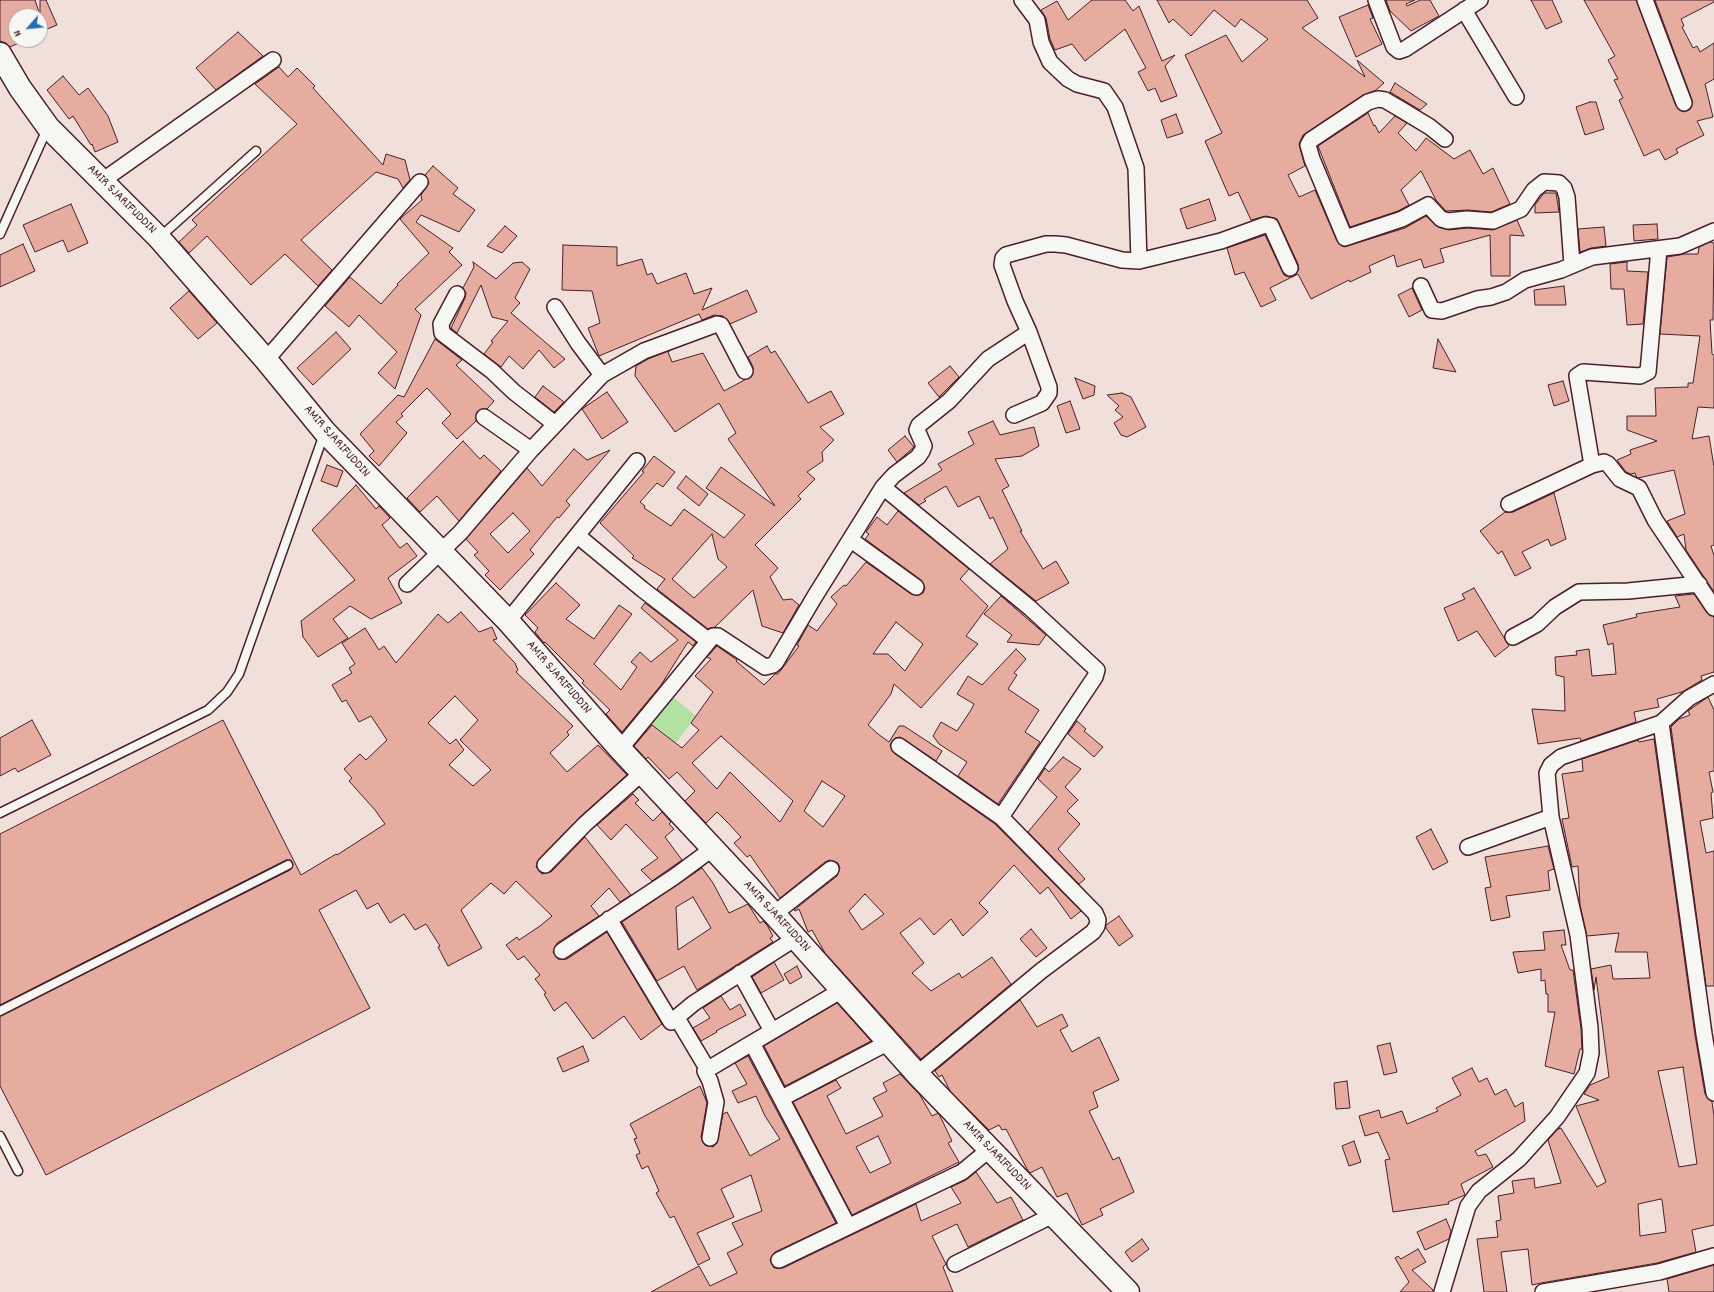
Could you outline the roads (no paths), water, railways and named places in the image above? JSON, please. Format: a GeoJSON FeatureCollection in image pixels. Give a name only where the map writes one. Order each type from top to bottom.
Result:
{"type":"FeatureCollection","features":[{"type":"Feature","properties":{"kind":"main road","name":"AMIR SJARIFUDDIN"},"geometry":{"type":"LineString","coordinates":[[0,54],[20,88],[48,127],[159,238],[266,360],[324,432],[508,621],[620,749],[796,938],[917,1074],[1128,1292]]}},
{"type":"Feature","properties":{"kind":"street"},"geometry":{"type":"LineString","coordinates":[[1022,0],[1037,20],[1042,47],[1050,62],[1068,79],[1077,84],[1104,91],[1115,107],[1136,168],[1139,261]]}},
{"type":"Feature","properties":{"kind":"street"},"geometry":{"type":"LineString","coordinates":[[1376,0],[1394,47],[1399,51],[1405,49],[1480,0]]}},
{"type":"Feature","properties":{"kind":"street"},"geometry":{"type":"LineString","coordinates":[[1646,0],[1684,104]]}},
{"type":"Feature","properties":{"kind":"street"},"geometry":{"type":"LineString","coordinates":[[1464,10],[1516,97]]}},
{"type":"Feature","properties":{"kind":"street"},"geometry":{"type":"LineString","coordinates":[[102,181],[273,60]]}},
{"type":"Feature","properties":{"kind":"street"},"geometry":{"type":"LineString","coordinates":[[1445,139],[1430,127],[1402,110],[1385,100],[1378,99],[1368,102],[1311,140],[1308,145],[1312,159],[1345,238],[1402,219],[1428,205],[1441,219],[1448,221],[1467,219],[1493,221],[1521,209],[1534,190],[1544,182],[1559,183],[1564,188],[1568,197],[1572,265]]}},
{"type":"Feature","properties":{"kind":"street"},"geometry":{"type":"LineString","coordinates":[[266,360],[420,182]]}},
{"type":"Feature","properties":{"kind":"street"},"geometry":{"type":"LineString","coordinates":[[1014,415],[1042,403],[1049,393],[1049,387],[1002,265],[1003,258],[1006,255],[1046,244],[1055,244],[1066,245],[1122,260],[1139,261],[1221,241],[1265,225],[1271,226],[1290,268]]}},
{"type":"Feature","properties":{"kind":"street"},"geometry":{"type":"LineString","coordinates":[[1421,286],[1432,310],[1442,311],[1477,299],[1491,297],[1506,292],[1525,280],[1561,270],[1592,257],[1680,246],[1714,230]]}},
{"type":"Feature","properties":{"kind":"street"},"geometry":{"type":"LineString","coordinates":[[1592,465],[1577,376],[1583,372],[1640,376],[1648,372],[1659,249]]}},
{"type":"Feature","properties":{"kind":"street"},"geometry":{"type":"LineString","coordinates":[[457,294],[441,324],[442,333],[492,371],[514,392],[555,424]]}},
{"type":"Feature","properties":{"kind":"street"},"geometry":{"type":"LineString","coordinates":[[555,308],[578,343],[602,375]]}},
{"type":"Feature","properties":{"kind":"street"},"geometry":{"type":"LineString","coordinates":[[407,584],[460,533],[531,450],[602,375],[644,351],[717,324],[721,325],[744,371]]}},
{"type":"Feature","properties":{"kind":"street"},"geometry":{"type":"LineString","coordinates":[[620,749],[713,636],[718,636],[766,667],[773,665],[883,487],[894,475],[918,457],[922,452],[924,446],[917,430],[918,425],[949,401],[988,359],[1029,332]]}},
{"type":"Feature","properties":{"kind":"street"},"geometry":{"type":"LineString","coordinates":[[484,417],[531,450]]}},
{"type":"Feature","properties":{"kind":"street"},"geometry":{"type":"LineString","coordinates":[[508,621],[637,461]]}},
{"type":"Feature","properties":{"kind":"street"},"geometry":{"type":"LineString","coordinates":[[1509,504],[1592,465],[1604,462],[1608,464],[1620,479],[1639,488],[1655,520],[1714,608]]}},
{"type":"Feature","properties":{"kind":"street"},"geometry":{"type":"LineString","coordinates":[[883,487],[1030,608],[1097,670],[1095,677],[1001,817]]}},
{"type":"Feature","properties":{"kind":"street"},"geometry":{"type":"LineString","coordinates":[[578,536],[642,589],[709,641]]}},
{"type":"Feature","properties":{"kind":"street"},"geometry":{"type":"LineString","coordinates":[[851,540],[916,587]]}},
{"type":"Feature","properties":{"kind":"street"},"geometry":{"type":"LineString","coordinates":[[1513,637],[1537,624],[1559,604],[1579,592],[1628,591],[1699,584]]}},
{"type":"Feature","properties":{"kind":"street"},"geometry":{"type":"LineString","coordinates":[[1442,1292],[1468,1206],[1480,1191],[1519,1159],[1558,1117],[1577,1091],[1587,1073],[1590,1060],[1590,1028],[1578,935],[1551,817],[1547,773],[1551,765],[1561,757],[1661,723],[1689,698],[1714,684]]}},
{"type":"Feature","properties":{"kind":"street"},"geometry":{"type":"LineString","coordinates":[[1661,723],[1704,1034],[1714,1093]]}},
{"type":"Feature","properties":{"kind":"street"},"geometry":{"type":"LineString","coordinates":[[900,746],[1001,817],[1094,913],[1098,920],[1094,932],[1041,971],[917,1074]]}},
{"type":"Feature","properties":{"kind":"street"},"geometry":{"type":"LineString","coordinates":[[545,865],[585,824],[642,773]]}},
{"type":"Feature","properties":{"kind":"street"},"geometry":{"type":"LineString","coordinates":[[1468,847],[1551,817]]}},
{"type":"Feature","properties":{"kind":"street"},"geometry":{"type":"LineString","coordinates":[[562,951],[674,877],[712,849]]}},
{"type":"Feature","properties":{"kind":"street"},"geometry":{"type":"LineString","coordinates":[[774,914],[831,869]]}},
{"type":"Feature","properties":{"kind":"street"},"geometry":{"type":"LineString","coordinates":[[609,919],[671,1022],[694,1003],[796,938]]}},
{"type":"Feature","properties":{"kind":"street"},"geometry":{"type":"LineString","coordinates":[[740,973],[772,1031]]}},
{"type":"Feature","properties":{"kind":"street"},"geometry":{"type":"LineString","coordinates":[[710,1138],[716,1102],[710,1081],[705,1071],[842,990]]}},
{"type":"Feature","properties":{"kind":"street"},"geometry":{"type":"LineString","coordinates":[[677,1018],[708,1070]]}},
{"type":"Feature","properties":{"kind":"street"},"geometry":{"type":"LineString","coordinates":[[782,1098],[889,1042]]}},
{"type":"Feature","properties":{"kind":"street"},"geometry":{"type":"LineString","coordinates":[[752,1043],[848,1226]]}},
{"type":"Feature","properties":{"kind":"street"},"geometry":{"type":"LineString","coordinates":[[779,1260],[962,1172],[990,1149]]}},
{"type":"Feature","properties":{"kind":"street"},"geometry":{"type":"LineString","coordinates":[[954,1264],[1053,1215]]}},
{"type":"Feature","properties":{"kind":"street"},"geometry":{"type":"LineString","coordinates":[[1543,1292],[1589,1288],[1659,1272],[1714,1256]]}},
{"type":"Feature","properties":{"kind":"lane"},"geometry":{"type":"LineString","coordinates":[[0,234],[48,127]]}},
{"type":"Feature","properties":{"kind":"lane"},"geometry":{"type":"LineString","coordinates":[[159,238],[256,151]]}},
{"type":"Feature","properties":{"kind":"lane"},"geometry":{"type":"LineString","coordinates":[[0,813],[208,710],[227,692],[239,674],[324,432]]}},
{"type":"Feature","properties":{"kind":"lane"},"geometry":{"type":"LineString","coordinates":[[0,1011],[288,865]]}},
{"type":"Feature","properties":{"kind":"lane"},"geometry":{"type":"LineString","coordinates":[[0,1136],[18,1171]]}}]}
